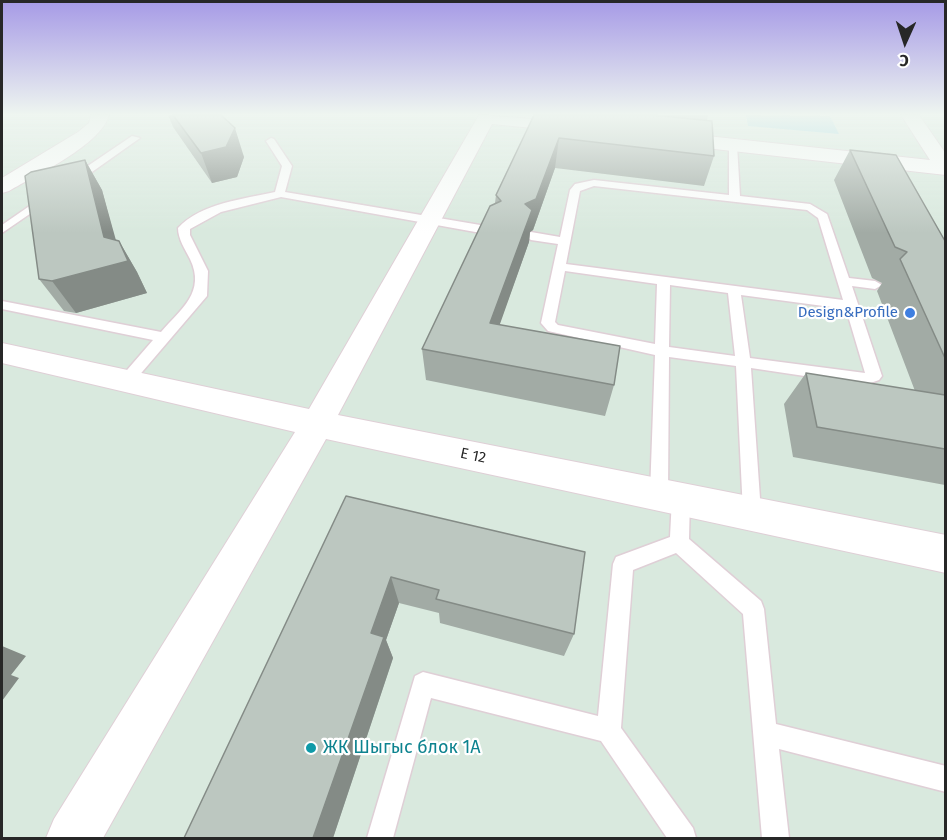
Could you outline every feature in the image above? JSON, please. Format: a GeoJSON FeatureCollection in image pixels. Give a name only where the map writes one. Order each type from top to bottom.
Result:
{"type":"FeatureCollection","features":[{"type":"Feature","properties":{"kind":"street"},"geometry":{"type":"LineString","coordinates":[[2,187],[55,154]]}},
{"type":"Feature","properties":{"kind":"street"},"geometry":{"type":"LineString","coordinates":[[73,838],[317,424],[466,154]]}},
{"type":"Feature","properties":{"kind":"street"},"geometry":{"type":"LineString","coordinates":[[817,154],[945,168]]}},
{"type":"Feature","properties":{"kind":"street"},"geometry":{"type":"LineString","coordinates":[[936,154],[945,168]]}},
{"type":"Feature","properties":{"kind":"street","name":"E 12"},"geometry":{"type":"LineString","coordinates":[[2,353],[317,424],[945,554]]}},
{"type":"Feature","properties":{"kind":"lane"},"geometry":{"type":"LineString","coordinates":[[2,230],[112,154]]}},
{"type":"Feature","properties":{"kind":"lane"},"geometry":{"type":"LineString","coordinates":[[279,154],[287,166],[279,189],[281,194]]}},
{"type":"Feature","properties":{"kind":"lane"},"geometry":{"type":"LineString","coordinates":[[733,154],[735,197]]}},
{"type":"Feature","properties":{"kind":"lane"},"geometry":{"type":"LineString","coordinates":[[585,184],[735,197],[810,207],[821,212],[874,373],[870,379],[662,351],[553,328],[548,323],[565,242],[575,190],[585,184]]}},
{"type":"Feature","properties":{"kind":"lane"},"geometry":{"type":"LineString","coordinates":[[126,381],[200,296],[202,271],[184,235],[184,228],[193,220],[210,212],[281,194],[492,231]]}},
{"type":"Feature","properties":{"kind":"lane"},"geometry":{"type":"LineString","coordinates":[[531,236],[565,242]]}},
{"type":"Feature","properties":{"kind":"lane"},"geometry":{"type":"LineString","coordinates":[[560,267],[850,305]]}},
{"type":"Feature","properties":{"kind":"lane"},"geometry":{"type":"LineString","coordinates":[[664,280],[662,351],[670,496],[679,543],[753,609],[775,838]]}},
{"type":"Feature","properties":{"kind":"lane"},"geometry":{"type":"LineString","coordinates":[[843,281],[875,285]]}},
{"type":"Feature","properties":{"kind":"lane"},"geometry":{"type":"LineString","coordinates":[[734,290],[743,362],[752,513]]}},
{"type":"Feature","properties":{"kind":"lane"},"geometry":{"type":"LineString","coordinates":[[2,305],[163,337]]}},
{"type":"Feature","properties":{"kind":"lane"},"geometry":{"type":"LineString","coordinates":[[679,543],[623,564],[609,731],[683,838]]}},
{"type":"Feature","properties":{"kind":"lane"},"geometry":{"type":"LineString","coordinates":[[380,838],[423,684],[609,731]]}},
{"type":"Feature","properties":{"kind":"lane"},"geometry":{"type":"LineString","coordinates":[[764,733],[945,779]]}},
{"type":"Feature","properties":{"kind":"building"},"geometry":{"type":"Polygon","coordinates":[[[515,154],[553,154],[536,199],[525,204],[532,210],[490,323],[620,346],[614,385],[422,349],[490,206],[501,201],[496,195],[515,154]]]}},
{"type":"Feature","properties":{"kind":"building"},"geometry":{"type":"Polygon","coordinates":[[[852,154],[896,155],[945,241],[945,358],[900,259],[907,252],[895,247],[852,154]]]}},
{"type":"Feature","properties":{"kind":"building"},"geometry":{"type":"Polygon","coordinates":[[[85,160],[104,237],[119,241],[128,261],[52,281],[39,279],[25,176],[31,172],[85,160]]]}},
{"type":"Feature","properties":{"kind":"building"},"geometry":{"type":"Polygon","coordinates":[[[806,373],[945,395],[945,449],[817,427],[806,373]]]}},
{"type":"Feature","properties":{"kind":"building","name":"ЖК Шыгыс блок 1А"},"geometry":{"type":"Polygon","coordinates":[[[346,496],[585,552],[574,634],[436,599],[439,590],[391,577],[371,633],[384,637],[313,838],[184,838],[346,496]]]}},
{"type":"Feature","properties":{"kind":"place","name":"Design&Profile"},"geometry":{"type":"Point","coordinates":[910,313]}},
{"type":"Feature","properties":{"kind":"place","name":"ЖК Шыгыс блок 1А"},"geometry":{"type":"Point","coordinates":[311,748]}}]}
